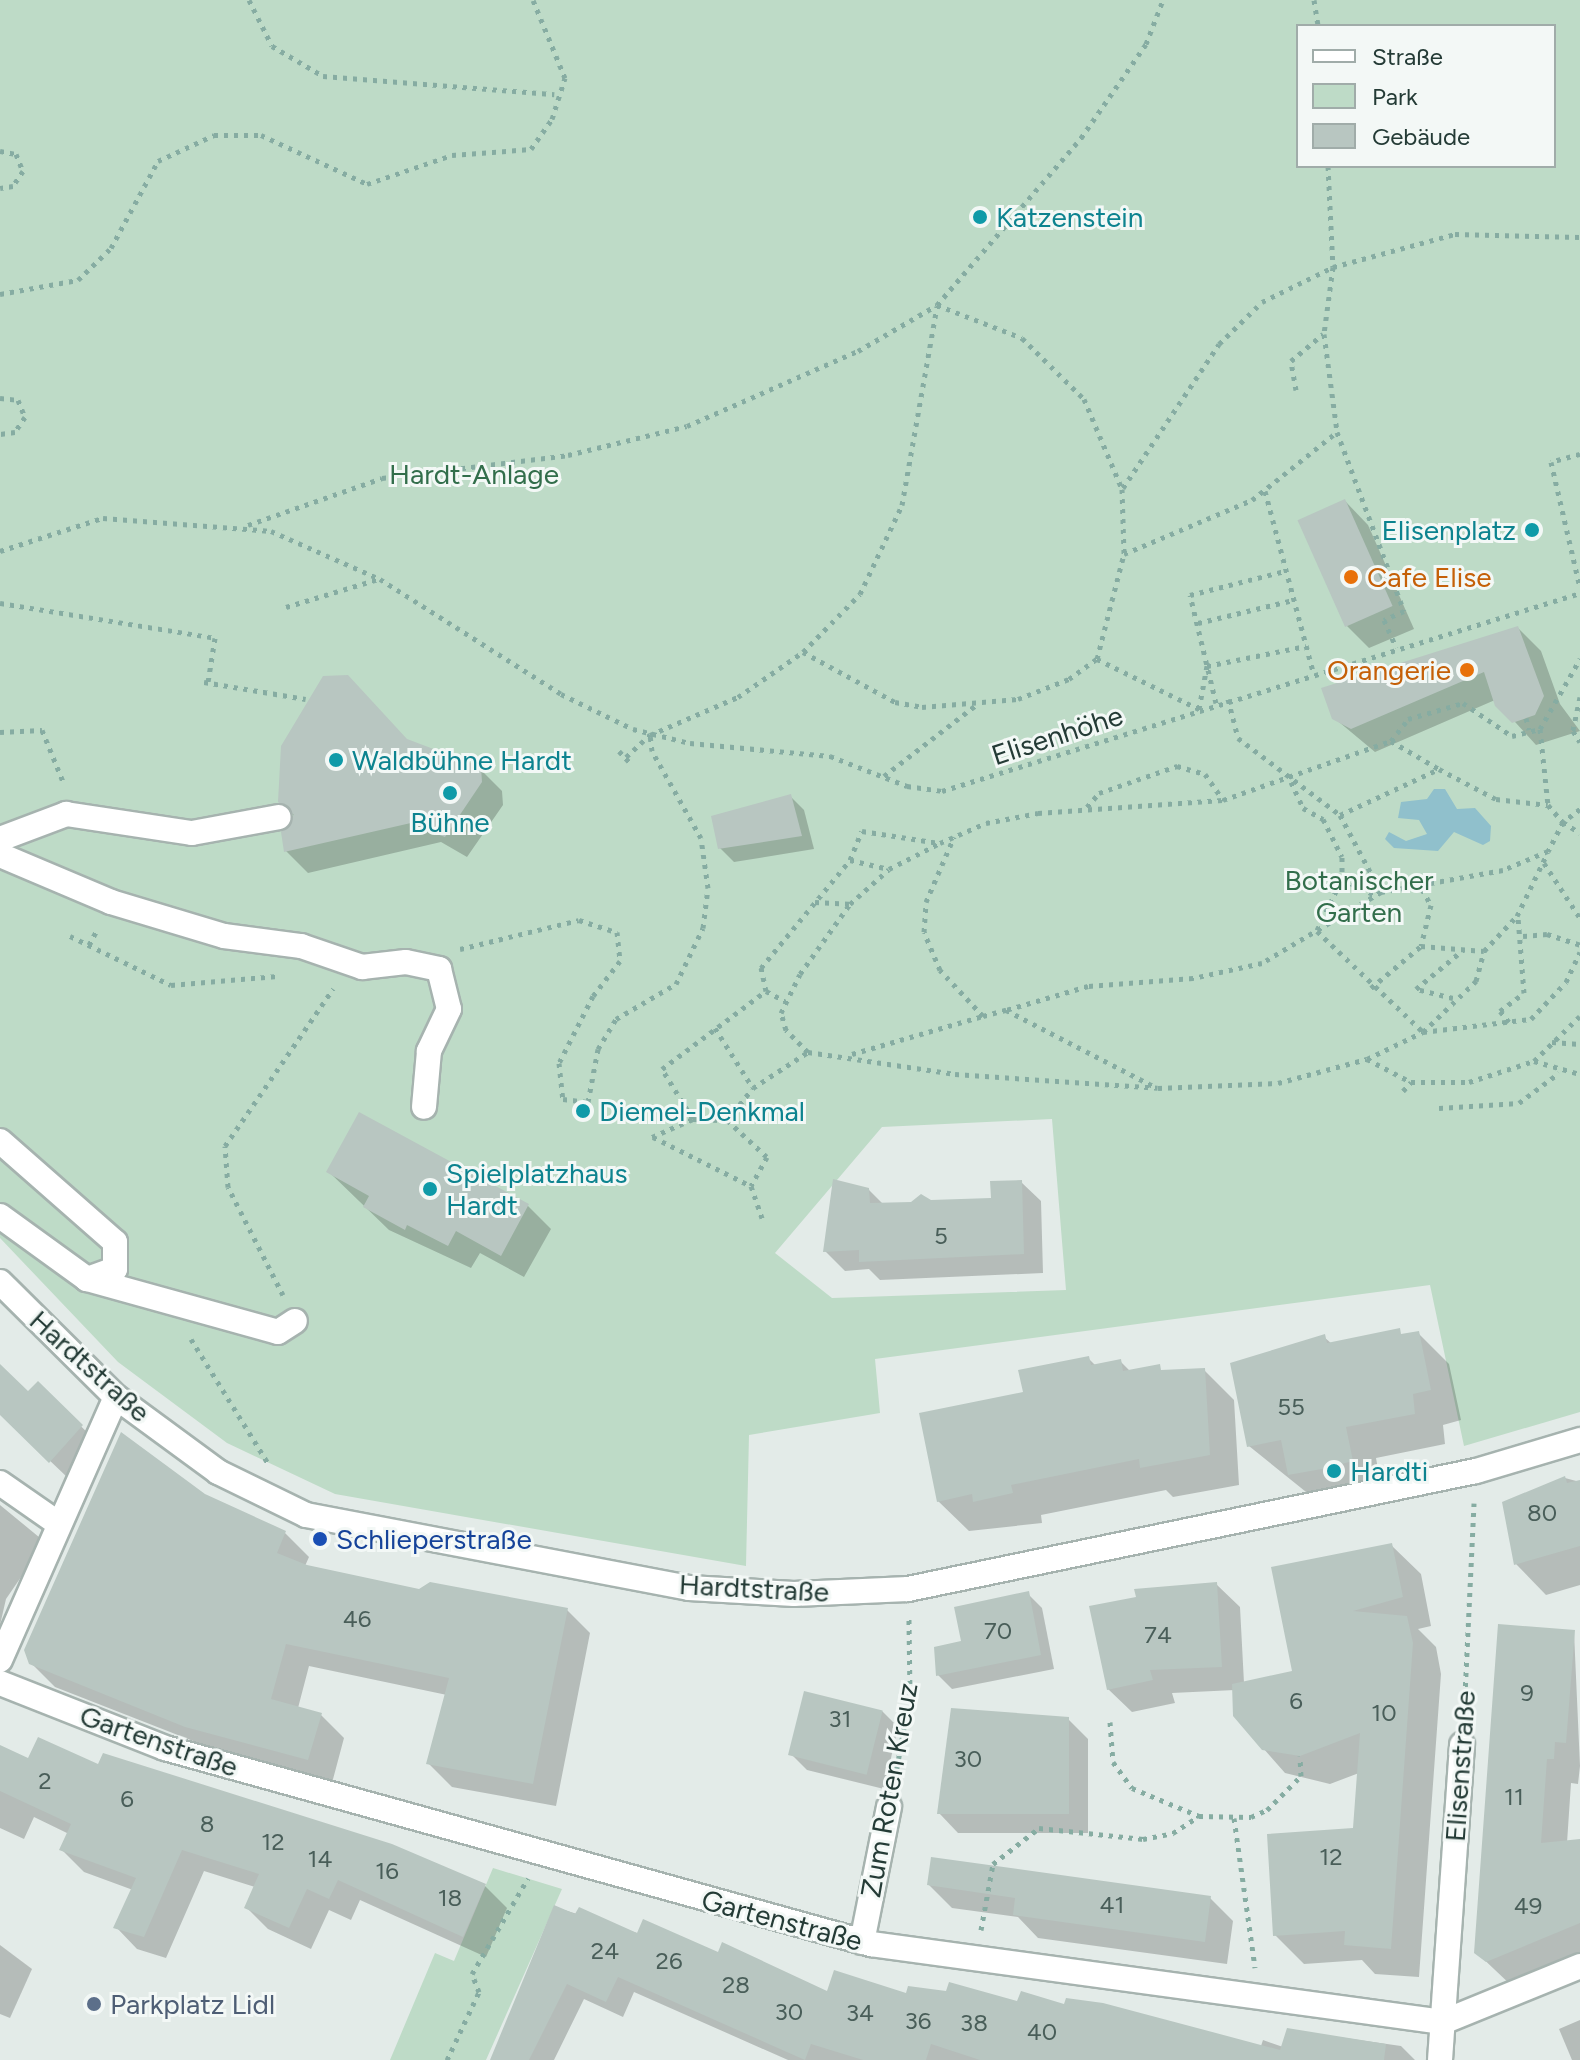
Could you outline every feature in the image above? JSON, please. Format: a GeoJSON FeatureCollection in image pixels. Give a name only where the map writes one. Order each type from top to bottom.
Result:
{"type":"FeatureCollection","features":[{"type":"Feature","properties":{"kind":"street"},"geometry":{"type":"LineString","coordinates":[[0,839],[66,814],[192,833],[279,817]]}},
{"type":"Feature","properties":{"kind":"street"},"geometry":{"type":"LineString","coordinates":[[0,855],[111,902],[352,964],[422,962],[444,975],[449,1009],[429,1051],[424,1107]]}},
{"type":"Feature","properties":{"kind":"street"},"geometry":{"type":"LineString","coordinates":[[0,1141],[115,1242],[115,1269],[87,1279]]}},
{"type":"Feature","properties":{"kind":"street","name":"Hardtstraße"},"geometry":{"type":"LineString","coordinates":[[0,1216],[87,1279],[278,1332],[295,1321]]}},
{"type":"Feature","properties":{"kind":"street","name":"Hardtstraße"},"geometry":{"type":"LineString","coordinates":[[0,1282],[116,1397],[218,1472],[306,1515],[390,1536],[689,1588],[794,1594],[908,1589],[1476,1471],[1580,1440]]}},
{"type":"Feature","properties":{"kind":"street"},"geometry":{"type":"LineString","coordinates":[[0,1660],[116,1397]]}},
{"type":"Feature","properties":{"kind":"street"},"geometry":{"type":"LineString","coordinates":[[0,1483],[59,1524]]}},
{"type":"Feature","properties":{"kind":"street","name":"Gartenstraße"},"geometry":{"type":"LineString","coordinates":[[0,1683],[165,1748],[536,1854],[862,1942],[1443,2022]]}},
{"type":"Feature","properties":{"kind":"street","name":"Elisenstraße"},"geometry":{"type":"LineString","coordinates":[[1440,2060],[1462,1745]]}},
{"type":"Feature","properties":{"kind":"street","name":"Zum Roten Kreuz"},"geometry":{"type":"LineString","coordinates":[[862,1942],[889,1807]]}},
{"type":"Feature","properties":{"kind":"street"},"geometry":{"type":"LineString","coordinates":[[1443,2022],[1580,1966]]}},
{"type":"Feature","properties":{"kind":"path"},"geometry":{"type":"LineString","coordinates":[[249,0],[272,46],[323,76],[555,94]]}},
{"type":"Feature","properties":{"kind":"path"},"geometry":{"type":"LineString","coordinates":[[0,294],[78,280],[111,248],[158,161],[214,135],[261,135],[367,184],[452,155],[531,149],[552,119],[555,94],[565,78],[533,0]]}},
{"type":"Feature","properties":{"kind":"path"},"geometry":{"type":"LineString","coordinates":[[0,551],[103,518],[247,526],[382,478],[568,455],[687,426],[787,388],[937,305],[1081,138],[1146,44],[1163,0]]}},
{"type":"Feature","properties":{"kind":"path"},"geometry":{"type":"LineString","coordinates":[[1314,0],[1318,24]]}},
{"type":"Feature","properties":{"kind":"path"},"geometry":{"type":"LineString","coordinates":[[0,151],[16,154],[23,171],[13,186],[0,188]]}},
{"type":"Feature","properties":{"kind":"path"},"geometry":{"type":"LineString","coordinates":[[1328,168],[1333,267],[1324,334],[1337,432],[1404,611],[1384,620]]}},
{"type":"Feature","properties":{"kind":"path"},"geometry":{"type":"LineString","coordinates":[[1122,489],[1219,344],[1262,302],[1333,267],[1455,234],[1580,237]]}},
{"type":"Feature","properties":{"kind":"path"},"geometry":{"type":"LineString","coordinates":[[803,652],[895,702],[976,706],[1048,688],[1097,659],[1124,554],[1122,489],[1084,399],[1022,338],[937,305]]}},
{"type":"Feature","properties":{"kind":"path"},"geometry":{"type":"LineString","coordinates":[[626,757],[650,735],[738,697],[803,652],[860,594],[890,539],[937,305]]}},
{"type":"Feature","properties":{"kind":"path"},"geometry":{"type":"LineString","coordinates":[[1296,390],[1291,361],[1324,334]]}},
{"type":"Feature","properties":{"kind":"path"},"geometry":{"type":"LineString","coordinates":[[0,398],[18,400],[25,417],[15,432],[0,434]]}},
{"type":"Feature","properties":{"kind":"path"},"geometry":{"type":"LineString","coordinates":[[1124,554],[1265,490],[1337,432]]}},
{"type":"Feature","properties":{"kind":"path"},"geometry":{"type":"LineString","coordinates":[[1580,454],[1551,462],[1580,591]]}},
{"type":"Feature","properties":{"kind":"path"},"geometry":{"type":"LineString","coordinates":[[1265,490],[1313,671]]}},
{"type":"Feature","properties":{"kind":"path","name":"Elisenhöhe"},"geometry":{"type":"LineString","coordinates":[[247,526],[325,550],[380,579],[561,694],[650,735],[830,756],[922,789],[961,787],[1313,671],[1580,591]]}},
{"type":"Feature","properties":{"kind":"path"},"geometry":{"type":"LineString","coordinates":[[1216,703],[1190,595],[1285,571]]}},
{"type":"Feature","properties":{"kind":"path"},"geometry":{"type":"LineString","coordinates":[[286,607],[380,579]]}},
{"type":"Feature","properties":{"kind":"path"},"geometry":{"type":"LineString","coordinates":[[1198,623],[1293,600]]}},
{"type":"Feature","properties":{"kind":"path"},"geometry":{"type":"LineString","coordinates":[[0,603],[215,638],[206,682],[306,699]]}},
{"type":"Feature","properties":{"kind":"path"},"geometry":{"type":"LineString","coordinates":[[1380,611],[1396,647]]}},
{"type":"Feature","properties":{"kind":"path"},"geometry":{"type":"LineString","coordinates":[[1207,666],[1306,646]]}},
{"type":"Feature","properties":{"kind":"path"},"geometry":{"type":"LineString","coordinates":[[1097,659],[1199,709],[1207,666]]}},
{"type":"Feature","properties":{"kind":"path"},"geometry":{"type":"LineString","coordinates":[[1580,659],[1540,729],[1548,805],[1563,822],[1580,833]]}},
{"type":"Feature","properties":{"kind":"path"},"geometry":{"type":"LineString","coordinates":[[1580,697],[1573,731],[1580,742]]}},
{"type":"Feature","properties":{"kind":"path"},"geometry":{"type":"LineString","coordinates":[[1228,699],[1238,738],[1290,782],[1340,815],[1379,894]]}},
{"type":"Feature","properties":{"kind":"path"},"geometry":{"type":"LineString","coordinates":[[808,1052],[786,1030],[785,1001],[850,904],[889,869],[955,836],[986,823],[1086,808],[1223,800],[1290,782],[1391,741],[1408,719],[1463,703],[1512,736],[1540,729]]}},
{"type":"Feature","properties":{"kind":"path"},"geometry":{"type":"LineString","coordinates":[[884,776],[976,706]]}},
{"type":"Feature","properties":{"kind":"path"},"geometry":{"type":"LineString","coordinates":[[1526,718],[1529,730]]}},
{"type":"Feature","properties":{"kind":"path"},"geometry":{"type":"LineString","coordinates":[[0,732],[42,730],[64,775],[66,814]]}},
{"type":"Feature","properties":{"kind":"path"},"geometry":{"type":"LineString","coordinates":[[422,962],[490,938],[579,920],[617,932],[620,961],[593,996],[559,1063],[563,1099],[584,1105],[598,1049],[616,1019],[663,995],[691,959],[708,888],[701,838],[652,751],[650,735]]}},
{"type":"Feature","properties":{"kind":"path"},"geometry":{"type":"LineString","coordinates":[[1391,741],[1496,799],[1548,805]]}},
{"type":"Feature","properties":{"kind":"path"},"geometry":{"type":"LineString","coordinates":[[619,751],[631,764]]}},
{"type":"Feature","properties":{"kind":"path"},"geometry":{"type":"LineString","coordinates":[[1086,808],[1099,793],[1177,766],[1205,774],[1223,800]]}},
{"type":"Feature","properties":{"kind":"path"},"geometry":{"type":"LineString","coordinates":[[1340,815],[1439,769]]}},
{"type":"Feature","properties":{"kind":"path"},"geometry":{"type":"LineString","coordinates":[[1290,782],[1303,808],[1323,819],[1342,857],[1342,879],[1317,931]]}},
{"type":"Feature","properties":{"kind":"path"},"geometry":{"type":"LineString","coordinates":[[1423,1032],[1453,998],[1476,981],[1484,951],[1517,916],[1563,822],[1580,809]]}},
{"type":"Feature","properties":{"kind":"path"},"geometry":{"type":"LineString","coordinates":[[785,1001],[766,991],[761,968],[850,860],[862,831],[906,832],[940,843]]}},
{"type":"Feature","properties":{"kind":"path"},"geometry":{"type":"LineString","coordinates":[[955,836],[926,902],[924,932],[940,970],[983,1016]]}},
{"type":"Feature","properties":{"kind":"path"},"geometry":{"type":"LineString","coordinates":[[850,1054],[1088,986],[1223,974],[1262,963],[1379,894],[1422,889],[1548,851]]}},
{"type":"Feature","properties":{"kind":"path"},"geometry":{"type":"LineString","coordinates":[[850,860],[889,869]]}},
{"type":"Feature","properties":{"kind":"path"},"geometry":{"type":"LineString","coordinates":[[1544,863],[1580,918]]}},
{"type":"Feature","properties":{"kind":"path"},"geometry":{"type":"LineString","coordinates":[[1342,879],[1379,894]]}},
{"type":"Feature","properties":{"kind":"path"},"geometry":{"type":"LineString","coordinates":[[1371,988],[1421,946],[1431,905],[1422,889]]}},
{"type":"Feature","properties":{"kind":"path"},"geometry":{"type":"LineString","coordinates":[[814,902],[850,904]]}},
{"type":"Feature","properties":{"kind":"path"},"geometry":{"type":"LineString","coordinates":[[1509,1022],[1500,1011],[1524,993],[1523,936],[1517,916]]}},
{"type":"Feature","properties":{"kind":"path"},"geometry":{"type":"LineString","coordinates":[[1317,931],[1371,988],[1423,1032]]}},
{"type":"Feature","properties":{"kind":"path"},"geometry":{"type":"LineString","coordinates":[[1523,936],[1547,934],[1580,945]]}},
{"type":"Feature","properties":{"kind":"path"},"geometry":{"type":"LineString","coordinates":[[70,936],[171,985],[265,979],[352,964]]}},
{"type":"Feature","properties":{"kind":"path"},"geometry":{"type":"LineString","coordinates":[[1421,946],[1484,951]]}},
{"type":"Feature","properties":{"kind":"path"},"geometry":{"type":"LineString","coordinates":[[1453,998],[1416,989],[1464,949]]}},
{"type":"Feature","properties":{"kind":"path"},"geometry":{"type":"LineString","coordinates":[[727,1120],[753,1088],[808,1052],[850,1054],[955,1074],[1158,1088],[1278,1083],[1367,1059],[1423,1032],[1531,1019],[1566,982],[1580,952]]}},
{"type":"Feature","properties":{"kind":"path"},"geometry":{"type":"LineString","coordinates":[[295,1321],[233,1201],[225,1146],[352,964]]}},
{"type":"Feature","properties":{"kind":"path"},"geometry":{"type":"LineString","coordinates":[[693,1119],[662,1069],[766,991]]}},
{"type":"Feature","properties":{"kind":"path"},"geometry":{"type":"LineString","coordinates":[[1006,1010],[1158,1088]]}},
{"type":"Feature","properties":{"kind":"path"},"geometry":{"type":"LineString","coordinates":[[1367,1059],[1411,1082],[1469,1082],[1534,1061],[1552,1042],[1578,1024],[1580,1016]]}},
{"type":"Feature","properties":{"kind":"path"},"geometry":{"type":"LineString","coordinates":[[715,1028],[753,1088]]}},
{"type":"Feature","properties":{"kind":"path"},"geometry":{"type":"LineString","coordinates":[[1552,1042],[1580,1044]]}},
{"type":"Feature","properties":{"kind":"path"},"geometry":{"type":"LineString","coordinates":[[1534,1061],[1559,1073],[1580,1074]]}},
{"type":"Feature","properties":{"kind":"path"},"geometry":{"type":"LineString","coordinates":[[1439,1108],[1519,1103],[1559,1073]]}},
{"type":"Feature","properties":{"kind":"path"},"geometry":{"type":"LineString","coordinates":[[1403,1091],[1411,1082]]}},
{"type":"Feature","properties":{"kind":"path"},"geometry":{"type":"LineString","coordinates":[[751,1186],[767,1157],[727,1120],[693,1119],[652,1137],[751,1186],[762,1218]]}},
{"type":"Feature","properties":{"kind":"path"},"geometry":{"type":"LineString","coordinates":[[193,1340],[275,1472]]}},
{"type":"Feature","properties":{"kind":"path","name":"Elisenstraße"},"geometry":{"type":"LineString","coordinates":[[1462,1745],[1476,1471]]}},
{"type":"Feature","properties":{"kind":"path","name":"Zum Roten Kreuz"},"geometry":{"type":"LineString","coordinates":[[889,1807],[910,1694],[908,1589]]}},
{"type":"Feature","properties":{"kind":"path"},"geometry":{"type":"LineString","coordinates":[[1110,1722],[1113,1762],[1132,1788],[1199,1816],[1234,1818],[1259,1814],[1286,1794],[1301,1776],[1300,1756]]}},
{"type":"Feature","properties":{"kind":"path"},"geometry":{"type":"LineString","coordinates":[[976,1958],[993,1864],[1016,1842],[1039,1828],[1143,1839],[1173,1833],[1199,1816]]}},
{"type":"Feature","properties":{"kind":"path"},"geometry":{"type":"LineString","coordinates":[[1234,1818],[1259,1996]]}},
{"type":"Feature","properties":{"kind":"path"},"geometry":{"type":"LineString","coordinates":[[447,2060],[479,1992],[472,1974],[524,1890],[536,1854]]}},
{"type":"Feature","properties":{"kind":"green space","name":"Hardt-Anlage"},"geometry":{"type":"Polygon","coordinates":[[[0,0],[1580,0],[1580,1412],[1464,1446],[1430,1285],[875,1359],[880,1413],[749,1435],[746,1566],[335,1494],[227,1443],[118,1362],[0,1238],[0,0]],[[1052,1119],[882,1127],[775,1253],[832,1298],[1066,1290],[1052,1119]]]}},
{"type":"Feature","properties":{"kind":"green space"},"geometry":{"type":"Polygon","coordinates":[[[493,1868],[562,1889],[486,2060],[390,2060],[435,1953],[454,1961],[493,1868]]]}},
{"type":"Feature","properties":{"kind":"water"},"geometry":{"type":"Polygon","coordinates":[[[1434,789],[1445,789],[1457,809],[1475,808],[1491,826],[1490,841],[1483,845],[1454,832],[1438,851],[1394,848],[1385,839],[1389,832],[1406,841],[1427,834],[1419,820],[1398,818],[1401,802],[1427,799],[1434,789]]]}},
{"type":"Feature","properties":{"kind":"building","name":"Cafe Elise"},"geometry":{"type":"Polygon","coordinates":[[[1345,499],[1393,606],[1345,627],[1297,520],[1345,499]]]}},
{"type":"Feature","properties":{"kind":"building","name":"Orangerie"},"geometry":{"type":"Polygon","coordinates":[[[1518,626],[1544,696],[1535,715],[1512,723],[1495,706],[1484,672],[1351,729],[1332,719],[1321,688],[1518,626]]]}},
{"type":"Feature","properties":{"kind":"building","name":"Waldbühne Hardt"},"geometry":{"type":"Polygon","coordinates":[[[348,675],[407,739],[481,767],[482,782],[445,837],[428,831],[424,820],[284,852],[281,832],[294,815],[278,802],[281,746],[323,676],[348,675]]]}},
{"type":"Feature","properties":{"kind":"building"},"geometry":{"type":"Polygon","coordinates":[[[791,794],[802,836],[718,849],[711,816],[791,794]]]}},
{"type":"Feature","properties":{"kind":"building","name":"Spielplatzhaus Hardt"},"geometry":{"type":"Polygon","coordinates":[[[359,1112],[529,1204],[501,1256],[456,1231],[448,1246],[407,1225],[405,1230],[363,1207],[369,1196],[326,1172],[359,1112]]]}},
{"type":"Feature","properties":{"kind":"building"},"geometry":{"type":"Polygon","coordinates":[[[833,1179],[869,1188],[870,1203],[911,1202],[921,1194],[931,1200],[991,1198],[990,1181],[1022,1180],[1024,1254],[859,1262],[859,1250],[823,1252],[833,1179]]]}},
{"type":"Feature","properties":{"kind":"building"},"geometry":{"type":"Polygon","coordinates":[[[1400,1328],[1401,1334],[1419,1331],[1431,1390],[1413,1394],[1415,1414],[1346,1427],[1353,1461],[1322,1469],[1288,1475],[1281,1440],[1247,1447],[1230,1363],[1325,1334],[1327,1343],[1400,1328]]]}},
{"type":"Feature","properties":{"kind":"building"},"geometry":{"type":"Polygon","coordinates":[[[1089,1356],[1091,1365],[1121,1359],[1123,1371],[1160,1364],[1161,1370],[1205,1368],[1210,1455],[1140,1468],[1139,1459],[1011,1485],[1013,1493],[973,1502],[972,1494],[937,1502],[919,1413],[1023,1392],[1018,1370],[1089,1356]]]}},
{"type":"Feature","properties":{"kind":"building"},"geometry":{"type":"Polygon","coordinates":[[[0,1364],[28,1391],[38,1381],[83,1425],[49,1463],[0,1415],[0,1364]]]}},
{"type":"Feature","properties":{"kind":"building"},"geometry":{"type":"Polygon","coordinates":[[[121,1432],[205,1494],[286,1531],[277,1553],[307,1565],[419,1589],[430,1582],[568,1608],[533,1784],[426,1764],[449,1678],[286,1644],[271,1699],[322,1713],[308,1760],[185,1727],[29,1664],[24,1650],[121,1432]]]}},
{"type":"Feature","properties":{"kind":"building"},"geometry":{"type":"Polygon","coordinates":[[[1565,1476],[1567,1483],[1580,1480],[1580,1546],[1514,1565],[1502,1502],[1565,1476]]]}},
{"type":"Feature","properties":{"kind":"building"},"geometry":{"type":"Polygon","coordinates":[[[1392,1543],[1403,1597],[1353,1611],[1407,1616],[1413,1643],[1391,1949],[1344,1945],[1345,1931],[1273,1936],[1267,1834],[1353,1828],[1360,1733],[1300,1756],[1262,1750],[1233,1716],[1232,1684],[1292,1671],[1271,1567],[1392,1543]]]}},
{"type":"Feature","properties":{"kind":"building"},"geometry":{"type":"Polygon","coordinates":[[[1217,1582],[1222,1667],[1150,1670],[1153,1680],[1107,1690],[1089,1606],[1136,1597],[1134,1589],[1217,1582]]]}},
{"type":"Feature","properties":{"kind":"building"},"geometry":{"type":"Polygon","coordinates":[[[1029,1591],[1041,1655],[936,1676],[934,1647],[961,1641],[954,1607],[1029,1591]]]}},
{"type":"Feature","properties":{"kind":"building"},"geometry":{"type":"Polygon","coordinates":[[[1498,1624],[1575,1630],[1566,1743],[1555,1742],[1554,1759],[1547,1759],[1541,1843],[1580,1839],[1580,1923],[1486,1962],[1474,1953],[1498,1624]]]}},
{"type":"Feature","properties":{"kind":"building"},"geometry":{"type":"Polygon","coordinates":[[[804,1691],[883,1711],[867,1775],[788,1755],[804,1691]]]}},
{"type":"Feature","properties":{"kind":"building"},"geometry":{"type":"Polygon","coordinates":[[[951,1708],[1069,1717],[1069,1814],[937,1814],[951,1708]]]}},
{"type":"Feature","properties":{"kind":"building"},"geometry":{"type":"Polygon","coordinates":[[[38,1737],[98,1764],[103,1753],[392,1844],[486,1884],[463,1937],[338,1880],[329,1899],[307,1889],[289,1928],[244,1908],[259,1874],[182,1850],[144,1937],[113,1928],[136,1878],[59,1850],[71,1824],[0,1791],[0,1745],[28,1758],[38,1737]]]}},
{"type":"Feature","properties":{"kind":"building"},"geometry":{"type":"Polygon","coordinates":[[[931,1857],[1211,1896],[1205,1942],[1013,1915],[1015,1898],[927,1885],[931,1857]]]}},
{"type":"Feature","properties":{"kind":"building"},"geometry":{"type":"Polygon","coordinates":[[[554,1905],[575,1914],[579,1907],[637,1933],[643,1919],[718,1952],[722,1942],[827,1991],[834,1970],[906,1993],[908,1986],[946,1991],[949,1982],[1017,2001],[1021,1991],[1064,2004],[1066,1998],[1103,2003],[1280,2050],[1287,2028],[1386,2044],[1384,2060],[980,2060],[931,2044],[926,2060],[863,2060],[811,2044],[805,2060],[618,1977],[606,2002],[567,1984],[529,2060],[490,2060],[554,1905]]]}},
{"type":"Feature","properties":{"kind":"place","name":"Katzenstein"},"geometry":{"type":"Point","coordinates":[980,217]}},
{"type":"Feature","properties":{"kind":"place","name":"Elisenplatz"},"geometry":{"type":"Point","coordinates":[1532,530]}},
{"type":"Feature","properties":{"kind":"place","name":"Cafe Elise"},"geometry":{"type":"Point","coordinates":[1351,577]}},
{"type":"Feature","properties":{"kind":"place","name":"Orangerie"},"geometry":{"type":"Point","coordinates":[1467,670]}},
{"type":"Feature","properties":{"kind":"place","name":"Waldbühne Hardt"},"geometry":{"type":"Point","coordinates":[336,760]}},
{"type":"Feature","properties":{"kind":"place","name":"Bühne"},"geometry":{"type":"Point","coordinates":[450,793]}},
{"type":"Feature","properties":{"kind":"place","name":"Diemel-Denkmal"},"geometry":{"type":"Point","coordinates":[583,1111]}},
{"type":"Feature","properties":{"kind":"place","name":"Spielplatzhaus Hardt"},"geometry":{"type":"Point","coordinates":[430,1189]}},
{"type":"Feature","properties":{"kind":"place","name":"Hardti"},"geometry":{"type":"Point","coordinates":[1334,1471]}},
{"type":"Feature","properties":{"kind":"place","name":"Schlieperstraße"},"geometry":{"type":"Point","coordinates":[320,1539]}},
{"type":"Feature","properties":{"kind":"place","name":"Parkplatz Lidl"},"geometry":{"type":"Point","coordinates":[94,2004]}},
{"type":"Feature","properties":{"kind":"park label","name":"Botanischer Garten"},"geometry":{"type":"Point","coordinates":[1359,896]}}]}
